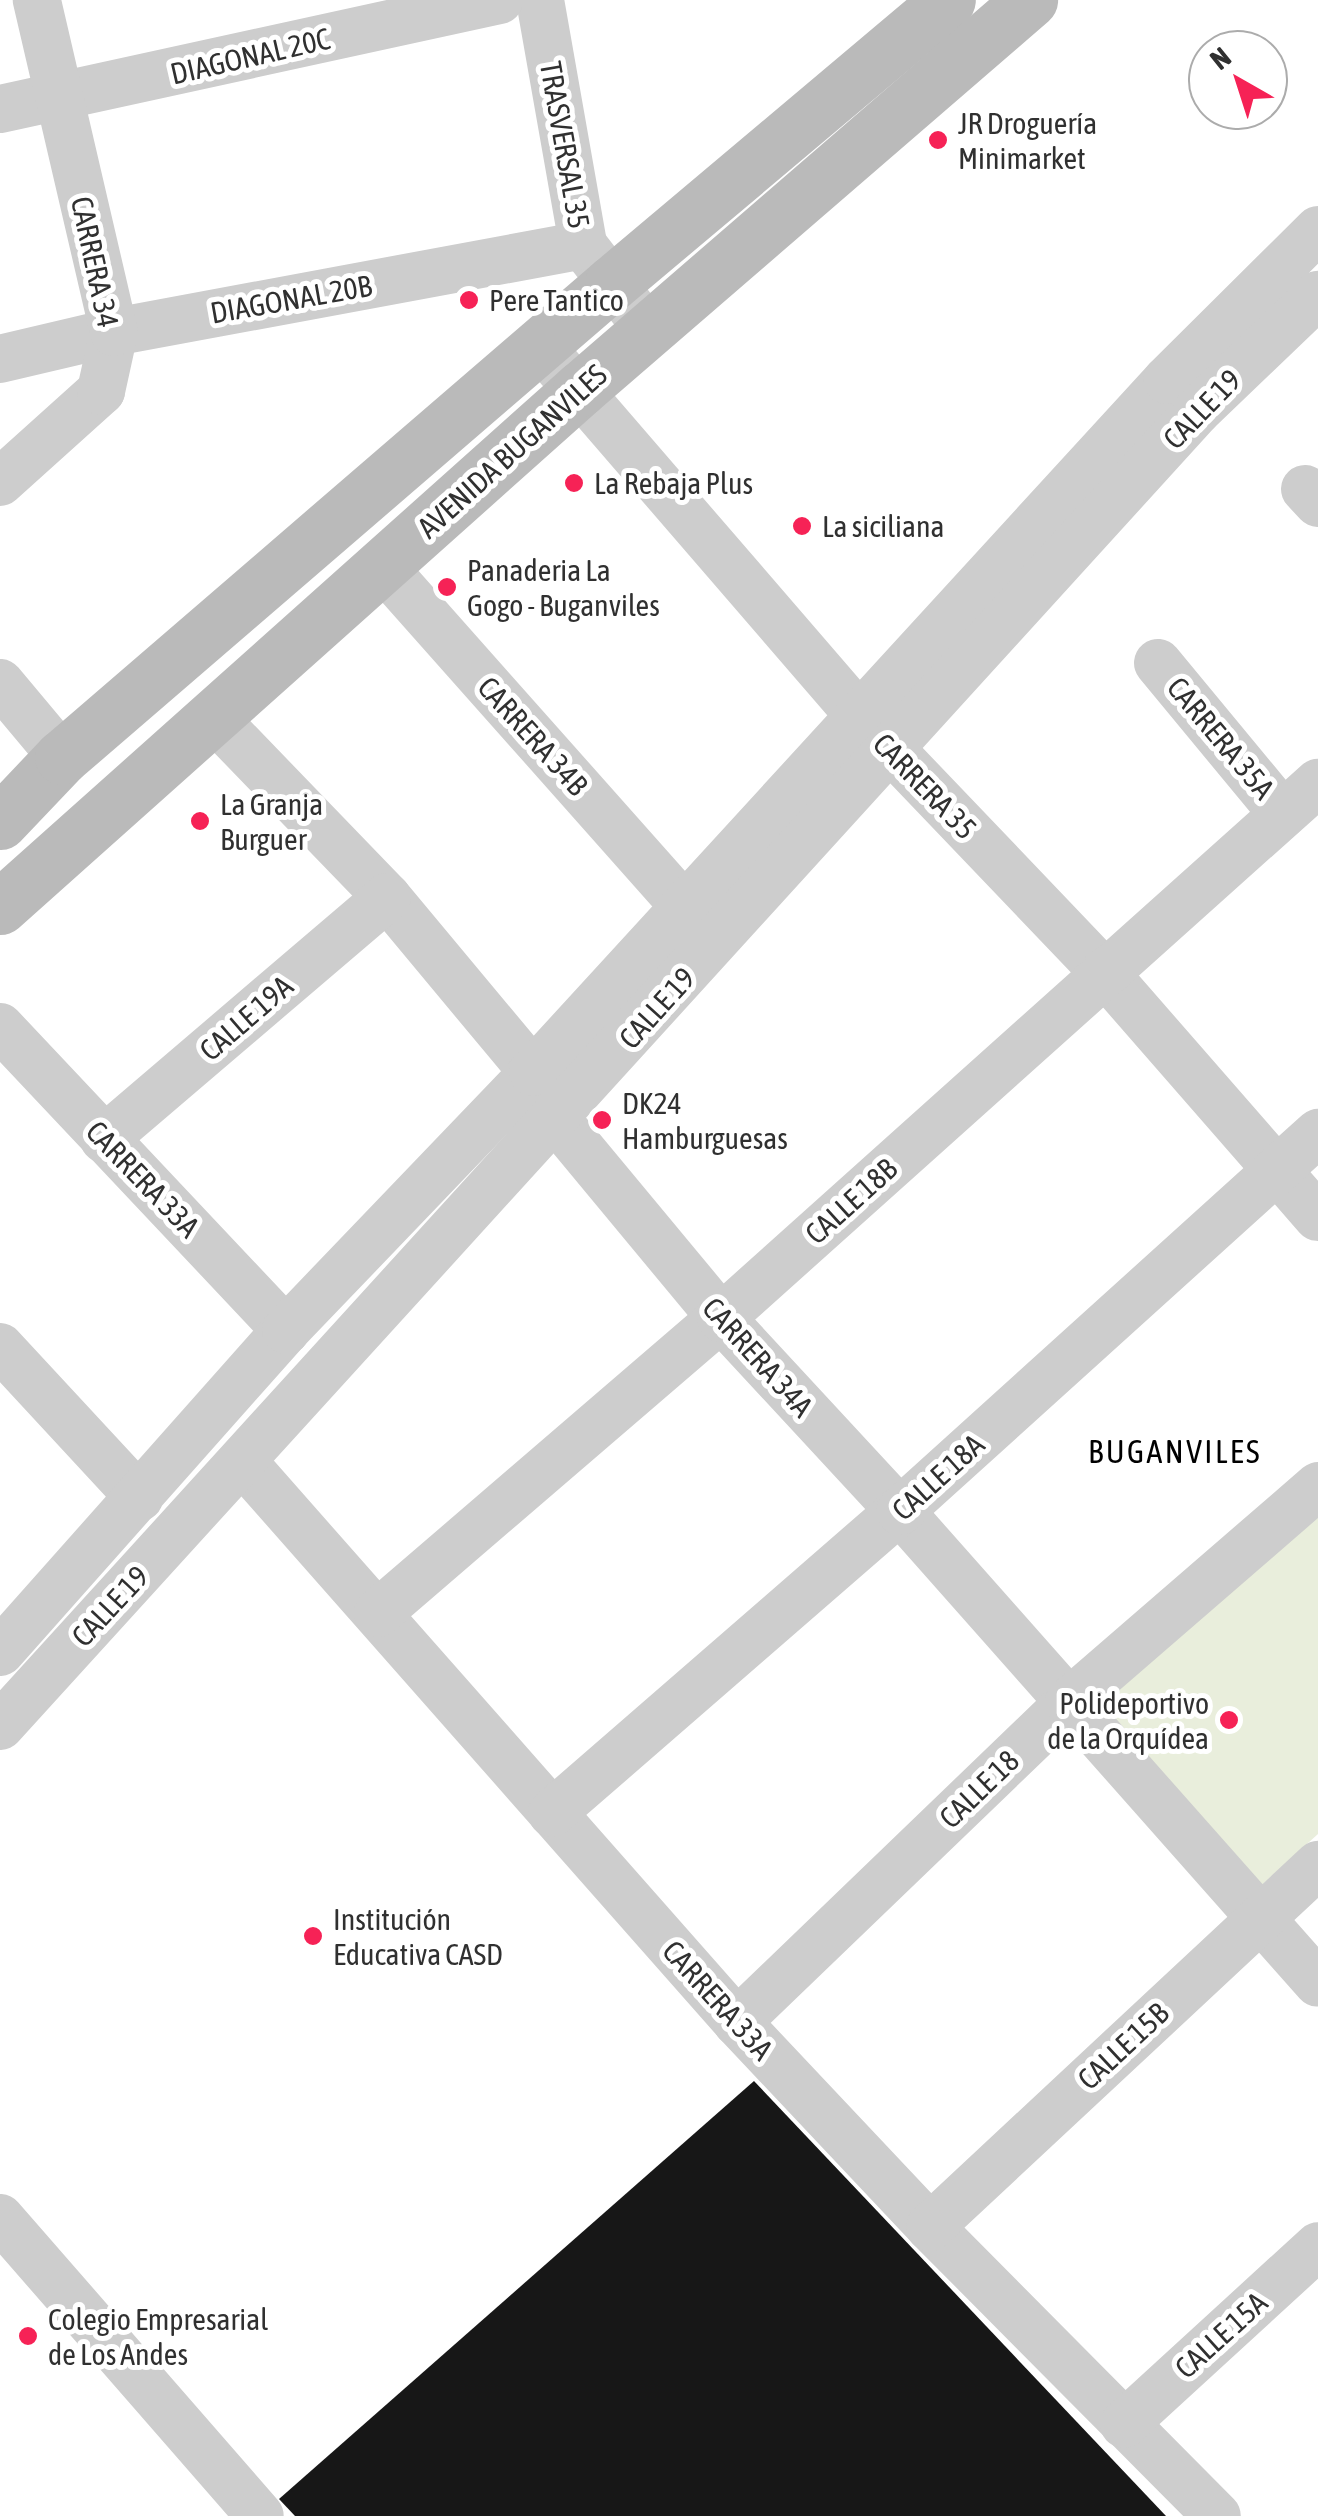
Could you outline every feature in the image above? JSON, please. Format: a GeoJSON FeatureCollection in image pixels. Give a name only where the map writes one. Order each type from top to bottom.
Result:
{"type":"FeatureCollection","features":[{"type":"Feature","properties":{"kind":"main road","name":"AVENIDA BUGANVILES"},"geometry":{"type":"LineString","coordinates":[[0,822],[62,757],[541,347],[598,264],[948,0]]}},
{"type":"Feature","properties":{"kind":"main road","name":"AVENIDA BUGANVILES"},"geometry":{"type":"LineString","coordinates":[[0,907],[648,329],[1030,0]]}},
{"type":"Feature","properties":{"kind":"street","name":"CARRERA 34"},"geometry":{"type":"LineString","coordinates":[[0,482],[101,391],[114,332],[38,0]]}},
{"type":"Feature","properties":{"kind":"street","name":"DIAGONAL 20C"},"geometry":{"type":"LineString","coordinates":[[0,109],[499,0]]}},
{"type":"Feature","properties":{"kind":"street","name":"TRASVERSAL 35"},"geometry":{"type":"LineString","coordinates":[[540,0],[598,264],[648,329]]}},
{"type":"Feature","properties":{"kind":"street","name":"CALLE 19"},"geometry":{"type":"LineString","coordinates":[[0,1726],[556,1119],[1168,380],[1318,230]]}},
{"type":"Feature","properties":{"kind":"street","name":"DIAGONAL 20B"},"geometry":{"type":"LineString","coordinates":[[0,359],[114,332],[598,264]]}},
{"type":"Feature","properties":{"kind":"street","name":"CALLE 19"},"geometry":{"type":"LineString","coordinates":[[0,1652],[286,1330],[533,1072],[684,906],[876,734],[1318,295]]}},
{"type":"Feature","properties":{"kind":"street","name":"CARRERA 35"},"geometry":{"type":"LineString","coordinates":[[541,347],[876,734],[1104,972],[1318,1217]]}},
{"type":"Feature","properties":{"kind":"street","name":"CARRERA 34B"},"geometry":{"type":"LineString","coordinates":[[383,567],[684,906]]}},
{"type":"Feature","properties":{"kind":"street","name":"CARRERA 35A"},"geometry":{"type":"LineString","coordinates":[[1158,663],[1283,814]]}},
{"type":"Feature","properties":{"kind":"street"},"geometry":{"type":"LineString","coordinates":[[0,682],[62,757]]}},
{"type":"Feature","properties":{"kind":"street","name":"CARRERA 34A"},"geometry":{"type":"LineString","coordinates":[[215,719],[387,897],[533,1072],[556,1119],[722,1318],[900,1512],[1318,1983]]}},
{"type":"Feature","properties":{"kind":"street","name":"CALLE 18B"},"geometry":{"type":"LineString","coordinates":[[378,1614],[722,1318],[1318,783]]}},
{"type":"Feature","properties":{"kind":"street","name":"CALLE 19A"},"geometry":{"type":"LineString","coordinates":[[104,1139],[387,897]]}},
{"type":"Feature","properties":{"kind":"street","name":"CARRERA 33A"},"geometry":{"type":"LineString","coordinates":[[0,1027],[286,1330]]}},
{"type":"Feature","properties":{"kind":"street","name":"CALLE 18A"},"geometry":{"type":"LineString","coordinates":[[552,1814],[900,1512],[1318,1133]]}},
{"type":"Feature","properties":{"kind":"street"},"geometry":{"type":"LineString","coordinates":[[0,1347],[138,1497]]}},
{"type":"Feature","properties":{"kind":"street","name":"CARRERA 33A"},"geometry":{"type":"LineString","coordinates":[[242,1462],[737,2022],[930,2227],[1211,2514]]}},
{"type":"Feature","properties":{"kind":"street","name":"CALLE 18"},"geometry":{"type":"LineString","coordinates":[[737,2022],[1069,1702],[1318,1486]]}},
{"type":"Feature","properties":{"kind":"street","name":"CALLE 15B"},"geometry":{"type":"LineString","coordinates":[[930,2227],[1318,1865]]}},
{"type":"Feature","properties":{"kind":"street"},"geometry":{"type":"LineString","coordinates":[[0,2218],[237,2509]]}},
{"type":"Feature","properties":{"kind":"street","name":"CALLE 15A"},"geometry":{"type":"LineString","coordinates":[[1124,2424],[1318,2246]]}},
{"type":"Feature","properties":{"kind":"green space"},"geometry":{"type":"Polygon","coordinates":[[[1318,1508],[1318,1834],[1254,1892],[1091,1707],[1318,1508]]]}},
{"type":"Feature","properties":{"kind":"building"},"geometry":{"type":"Polygon","coordinates":[[[754,2081],[1166,2516],[295,2516],[279,2499],[754,2081]]]}},
{"type":"Feature","properties":{"kind":"place","name":"JR Droguería Minimarket"},"geometry":{"type":"Point","coordinates":[938,140]}},
{"type":"Feature","properties":{"kind":"place","name":"Pere Tantico"},"geometry":{"type":"Point","coordinates":[469,300]}},
{"type":"Feature","properties":{"kind":"place","name":"La Rebaja Plus"},"geometry":{"type":"Point","coordinates":[574,483]}},
{"type":"Feature","properties":{"kind":"place","name":"La siciliana"},"geometry":{"type":"Point","coordinates":[802,526]}},
{"type":"Feature","properties":{"kind":"place","name":"Panaderia La Gogo - Buganviles"},"geometry":{"type":"Point","coordinates":[447,587]}},
{"type":"Feature","properties":{"kind":"place","name":"La Granja Burguer"},"geometry":{"type":"Point","coordinates":[200,821]}},
{"type":"Feature","properties":{"kind":"place","name":"DK24 Hamburguesas"},"geometry":{"type":"Point","coordinates":[602,1120]}},
{"type":"Feature","properties":{"kind":"place","name":"Polideportivo de la Orquídea"},"geometry":{"type":"Point","coordinates":[1229,1720]}},
{"type":"Feature","properties":{"kind":"place","name":"Institución Educativa CASD"},"geometry":{"type":"Point","coordinates":[313,1936]}},
{"type":"Feature","properties":{"kind":"place","name":"Colegio Empresarial de Los Andes"},"geometry":{"type":"Point","coordinates":[28,2336]}},
{"type":"Feature","properties":{"kind":"district","name":"BUGANVILES"},"geometry":{"type":"Point","coordinates":[1175,1452]}}]}
